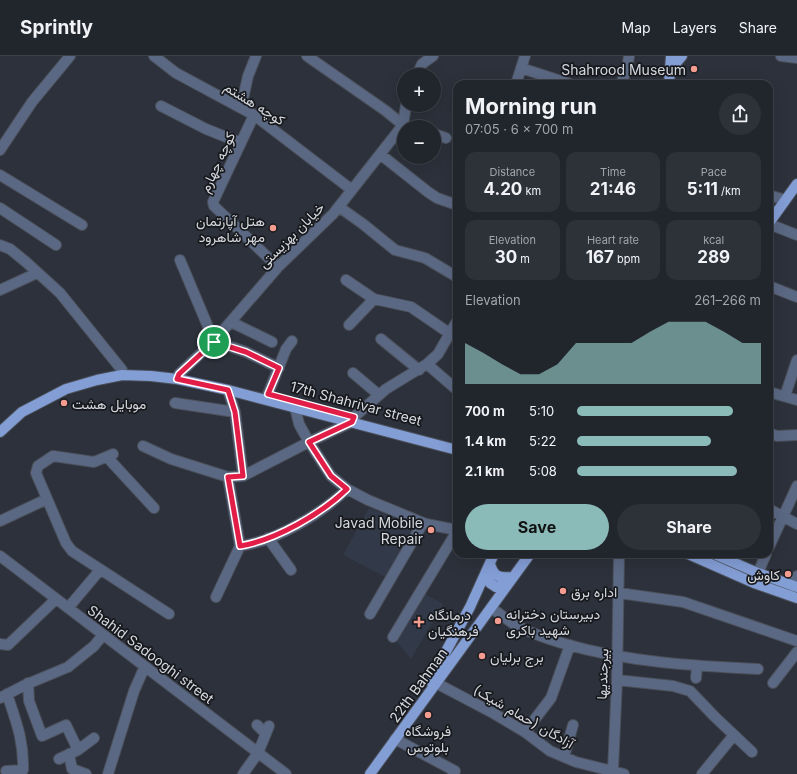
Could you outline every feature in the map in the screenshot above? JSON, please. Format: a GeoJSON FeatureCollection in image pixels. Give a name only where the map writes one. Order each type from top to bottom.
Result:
{"type":"FeatureCollection","features":[{"type":"Feature","properties":{"kind":"main road"},"geometry":{"type":"LineString","coordinates":[[669,80],[671,56]]}},
{"type":"Feature","properties":{"kind":"main road"},"geometry":{"type":"LineString","coordinates":[[670,70],[682,56]]}},
{"type":"Feature","properties":{"kind":"main road"},"geometry":{"type":"LineString","coordinates":[[773,218],[790,198],[797,184]]}},
{"type":"Feature","properties":{"kind":"main road","name":"17th Shahrivar street"},"geometry":{"type":"LineString","coordinates":[[0,425],[19,408],[50,391],[82,378],[122,370],[152,370],[295,407],[453,442]]}},
{"type":"Feature","properties":{"kind":"main road","name":"17th Shahrivar street"},"geometry":{"type":"LineString","coordinates":[[0,432],[22,412],[59,393],[84,384],[122,375],[178,377],[229,384],[268,394],[453,449]]}},
{"type":"Feature","properties":{"kind":"main road"},"geometry":{"type":"LineString","coordinates":[[363,774],[418,701],[438,669],[470,607],[492,558]]}},
{"type":"Feature","properties":{"kind":"main road","name":"22th Bahman"},"geometry":{"type":"LineString","coordinates":[[370,774],[527,558]]}},
{"type":"Feature","properties":{"kind":"main road"},"geometry":{"type":"LineString","coordinates":[[697,558],[754,583],[797,598]]}},
{"type":"Feature","properties":{"kind":"main road"},"geometry":{"type":"LineString","coordinates":[[724,558],[795,587]]}},
{"type":"Feature","properties":{"kind":"main road"},"geometry":{"type":"LineString","coordinates":[[490,564],[493,572],[509,581]]}},
{"type":"Feature","properties":{"kind":"main road"},"geometry":{"type":"LineString","coordinates":[[485,575],[490,583],[496,587],[509,581]]}},
{"type":"Feature","properties":{"kind":"street"},"geometry":{"type":"LineString","coordinates":[[0,150],[32,102],[70,56]]}},
{"type":"Feature","properties":{"kind":"street"},"geometry":{"type":"LineString","coordinates":[[241,108],[248,76],[255,56]]}},
{"type":"Feature","properties":{"kind":"street"},"geometry":{"type":"LineString","coordinates":[[307,56],[398,120]]}},
{"type":"Feature","properties":{"kind":"street"},"geometry":{"type":"LineString","coordinates":[[420,68],[422,64],[433,56]]}},
{"type":"Feature","properties":{"kind":"street"},"geometry":{"type":"LineString","coordinates":[[517,80],[525,56]]}},
{"type":"Feature","properties":{"kind":"street"},"geometry":{"type":"LineString","coordinates":[[623,80],[627,70],[629,56]]}},
{"type":"Feature","properties":{"kind":"street"},"geometry":{"type":"LineString","coordinates":[[781,56],[797,58]]}},
{"type":"Feature","properties":{"kind":"street","name":"کوچه هشتم"},"geometry":{"type":"LineString","coordinates":[[156,58],[176,73],[254,115],[352,190]]}},
{"type":"Feature","properties":{"kind":"street"},"geometry":{"type":"LineString","coordinates":[[521,68],[558,80]]}},
{"type":"Feature","properties":{"kind":"street"},"geometry":{"type":"LineString","coordinates":[[161,106],[206,129],[241,143]]}},
{"type":"Feature","properties":{"kind":"street","name":"کوچه چهارم"},"geometry":{"type":"LineString","coordinates":[[254,115],[213,202],[214,206],[278,267]]}},
{"type":"Feature","properties":{"kind":"street","name":"خیابان بهزیستی"},"geometry":{"type":"LineString","coordinates":[[178,377],[214,342],[278,267],[333,214],[380,154],[397,136]]}},
{"type":"Feature","properties":{"kind":"street"},"geometry":{"type":"LineString","coordinates":[[441,136],[446,138]]}},
{"type":"Feature","properties":{"kind":"street"},"geometry":{"type":"LineString","coordinates":[[380,154],[437,198],[453,204]]}},
{"type":"Feature","properties":{"kind":"street"},"geometry":{"type":"LineString","coordinates":[[0,175],[82,225]]}},
{"type":"Feature","properties":{"kind":"street"},"geometry":{"type":"LineString","coordinates":[[773,196],[790,198]]}},
{"type":"Feature","properties":{"kind":"street"},"geometry":{"type":"LineString","coordinates":[[339,207],[395,250],[426,258],[453,274]]}},
{"type":"Feature","properties":{"kind":"street"},"geometry":{"type":"LineString","coordinates":[[0,208],[56,245]]}},
{"type":"Feature","properties":{"kind":"street"},"geometry":{"type":"LineString","coordinates":[[773,225],[797,235]]}},
{"type":"Feature","properties":{"kind":"street"},"geometry":{"type":"LineString","coordinates":[[0,245],[10,249],[60,293],[122,370]]}},
{"type":"Feature","properties":{"kind":"street"},"geometry":{"type":"LineString","coordinates":[[180,260],[214,342],[246,352],[279,368]]}},
{"type":"Feature","properties":{"kind":"street"},"geometry":{"type":"LineString","coordinates":[[0,290],[37,273]]}},
{"type":"Feature","properties":{"kind":"street"},"geometry":{"type":"LineString","coordinates":[[346,280],[374,299],[411,307],[449,333]]}},
{"type":"Feature","properties":{"kind":"street"},"geometry":{"type":"LineString","coordinates":[[773,288],[797,297]]}},
{"type":"Feature","properties":{"kind":"street"},"geometry":{"type":"LineString","coordinates":[[349,325],[374,299]]}},
{"type":"Feature","properties":{"kind":"street"},"geometry":{"type":"LineString","coordinates":[[231,322],[272,342]]}},
{"type":"Feature","properties":{"kind":"street"},"geometry":{"type":"LineString","coordinates":[[143,446],[171,459],[228,477],[243,476],[353,420],[379,394],[423,367],[438,354],[453,327]]}},
{"type":"Feature","properties":{"kind":"street"},"geometry":{"type":"LineString","coordinates":[[381,339],[453,387]]}},
{"type":"Feature","properties":{"kind":"street"},"geometry":{"type":"LineString","coordinates":[[268,394],[289,345]]}},
{"type":"Feature","properties":{"kind":"street"},"geometry":{"type":"LineString","coordinates":[[785,396],[797,360]]}},
{"type":"Feature","properties":{"kind":"street"},"geometry":{"type":"LineString","coordinates":[[353,373],[379,394]]}},
{"type":"Feature","properties":{"kind":"street"},"geometry":{"type":"LineString","coordinates":[[228,390],[235,412],[243,476]]}},
{"type":"Feature","properties":{"kind":"street"},"geometry":{"type":"LineString","coordinates":[[773,393],[797,400]]}},
{"type":"Feature","properties":{"kind":"street"},"geometry":{"type":"LineString","coordinates":[[176,403],[235,412]]}},
{"type":"Feature","properties":{"kind":"street"},"geometry":{"type":"LineString","coordinates":[[295,407],[299,424],[309,442],[331,476],[347,489],[368,500],[423,523],[453,530]]}},
{"type":"Feature","properties":{"kind":"street"},"geometry":{"type":"LineString","coordinates":[[773,435],[797,436]]}},
{"type":"Feature","properties":{"kind":"street"},"geometry":{"type":"LineString","coordinates":[[154,508],[110,455],[94,462],[53,456],[38,466],[36,473],[66,542],[72,551],[168,614]]}},
{"type":"Feature","properties":{"kind":"street"},"geometry":{"type":"LineString","coordinates":[[216,597],[240,546],[228,477]]}},
{"type":"Feature","properties":{"kind":"street"},"geometry":{"type":"LineString","coordinates":[[773,539],[797,486]]}},
{"type":"Feature","properties":{"kind":"street"},"geometry":{"type":"LineString","coordinates":[[240,546],[268,538],[290,529],[338,498],[347,489]]}},
{"type":"Feature","properties":{"kind":"street"},"geometry":{"type":"LineString","coordinates":[[0,521],[48,499]]}},
{"type":"Feature","properties":{"kind":"street"},"geometry":{"type":"LineString","coordinates":[[773,511],[797,524]]}},
{"type":"Feature","properties":{"kind":"street"},"geometry":{"type":"LineString","coordinates":[[370,614],[423,523]]}},
{"type":"Feature","properties":{"kind":"street"},"geometry":{"type":"LineString","coordinates":[[268,538],[291,570]]}},
{"type":"Feature","properties":{"kind":"street"},"geometry":{"type":"LineString","coordinates":[[393,637],[453,538]]}},
{"type":"Feature","properties":{"kind":"street","name":"Shahid Sadooghi street"},"geometry":{"type":"LineString","coordinates":[[0,556],[286,774]]}},
{"type":"Feature","properties":{"kind":"street","name":"بیرجندیها"},"geometry":{"type":"LineString","coordinates":[[613,770],[617,680],[616,656],[619,558]]}},
{"type":"Feature","properties":{"kind":"street"},"geometry":{"type":"LineString","coordinates":[[758,573],[764,558]]}},
{"type":"Feature","properties":{"kind":"street"},"geometry":{"type":"LineString","coordinates":[[68,608],[100,570]]}},
{"type":"Feature","properties":{"kind":"street"},"geometry":{"type":"LineString","coordinates":[[795,587],[797,576]]}},
{"type":"Feature","properties":{"kind":"street"},"geometry":{"type":"LineString","coordinates":[[619,593],[683,602],[797,641]]}},
{"type":"Feature","properties":{"kind":"street"},"geometry":{"type":"LineString","coordinates":[[0,644],[8,645],[56,599]]}},
{"type":"Feature","properties":{"kind":"street"},"geometry":{"type":"LineString","coordinates":[[491,608],[514,624],[544,638],[616,656],[697,666],[758,669]]}},
{"type":"Feature","properties":{"kind":"street"},"geometry":{"type":"LineString","coordinates":[[6,771],[23,770],[24,760],[20,730],[3,696],[68,667],[94,646],[103,635]]}},
{"type":"Feature","properties":{"kind":"street"},"geometry":{"type":"LineString","coordinates":[[525,732],[551,698],[570,645]]}},
{"type":"Feature","properties":{"kind":"street"},"geometry":{"type":"LineString","coordinates":[[773,683],[797,652]]}},
{"type":"Feature","properties":{"kind":"street"},"geometry":{"type":"LineString","coordinates":[[108,774],[134,691],[145,666]]}},
{"type":"Feature","properties":{"kind":"street"},"geometry":{"type":"LineString","coordinates":[[696,678],[697,666]]}},
{"type":"Feature","properties":{"kind":"street"},"geometry":{"type":"LineString","coordinates":[[617,680],[674,686],[690,691],[752,752]]}},
{"type":"Feature","properties":{"kind":"street","name":"آزادگان (حمام شیک)"},"geometry":{"type":"LineString","coordinates":[[436,683],[493,713],[525,732],[546,748],[564,757],[594,767],[613,770],[624,774]]}},
{"type":"Feature","properties":{"kind":"street"},"geometry":{"type":"LineString","coordinates":[[28,684],[29,701],[42,736],[66,725],[74,752],[72,769],[86,774]]}},
{"type":"Feature","properties":{"kind":"street"},"geometry":{"type":"LineString","coordinates":[[243,774],[258,753],[268,730],[256,725]]}},
{"type":"Feature","properties":{"kind":"street"},"geometry":{"type":"LineString","coordinates":[[564,757],[573,725]]}},
{"type":"Feature","properties":{"kind":"street"},"geometry":{"type":"LineString","coordinates":[[702,774],[734,735]]}},
{"type":"Feature","properties":{"kind":"street"},"geometry":{"type":"LineString","coordinates":[[60,759],[74,752],[94,738]]}},
{"type":"Feature","properties":{"kind":"street"},"geometry":{"type":"LineString","coordinates":[[395,739],[454,772]]}},
{"type":"Feature","properties":{"kind":"shaded area"},"geometry":{"type":"Polygon","coordinates":[[[369,508],[416,527],[385,577],[343,555],[369,508]]]}},
{"type":"Feature","properties":{"kind":"shaded area","name":"درمانگاه فرهنگیان"},"geometry":{"type":"Polygon","coordinates":[[[422,592],[443,604],[411,659],[395,640],[422,592]]]}},
{"type":"Feature","properties":{"kind":"place","name":"Shahrood Museum"},"geometry":{"type":"Point","coordinates":[694,69]}},
{"type":"Feature","properties":{"kind":"place","name":"هتل آپارتمان مهر شاهرود"},"geometry":{"type":"Point","coordinates":[273,228]}},
{"type":"Feature","properties":{"kind":"place","name":"موبایل هشت"},"geometry":{"type":"Point","coordinates":[64,403]}},
{"type":"Feature","properties":{"kind":"place","name":"Javad Mobile Repair"},"geometry":{"type":"Point","coordinates":[431,530]}},
{"type":"Feature","properties":{"kind":"place","name":"کاوش"},"geometry":{"type":"Point","coordinates":[788,574]}},
{"type":"Feature","properties":{"kind":"place","name":"اداره برق"},"geometry":{"type":"Point","coordinates":[563,591]}},
{"type":"Feature","properties":{"kind":"place","name":"دبیرستان دخترانه شهید باکری"},"geometry":{"type":"Point","coordinates":[498,621]}},
{"type":"Feature","properties":{"kind":"place","name":"درمانگاه فرهنگیان"},"geometry":{"type":"Point","coordinates":[419,622]}},
{"type":"Feature","properties":{"kind":"place","name":"برج برلیان"},"geometry":{"type":"Point","coordinates":[482,656]}},
{"type":"Feature","properties":{"kind":"place","name":"فروشگاه بلوتوس"},"geometry":{"type":"Point","coordinates":[428,715]}},
{"type":"Feature","properties":{"kind":"route"},"geometry":{"type":"LineString","coordinates":[[214,342],[246,352],[279,368],[268,394],[354,417],[352,422],[309,442],[331,476],[347,489],[338,498],[290,529],[250,544],[240,546],[228,477],[243,476],[235,412],[228,390],[177,379],[179,374],[214,342]]}}]}
